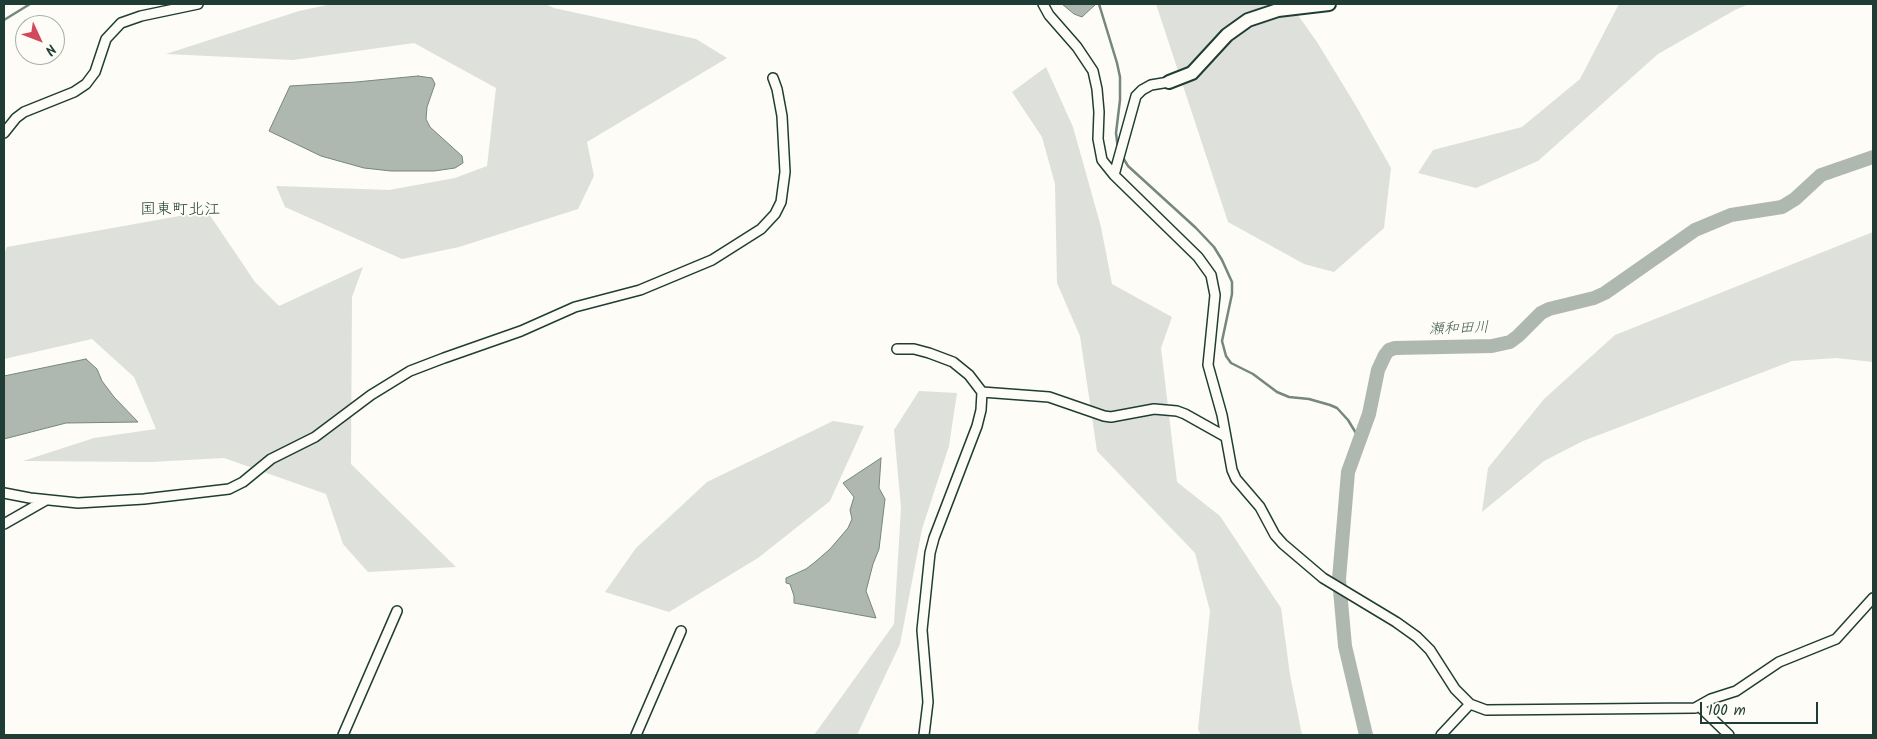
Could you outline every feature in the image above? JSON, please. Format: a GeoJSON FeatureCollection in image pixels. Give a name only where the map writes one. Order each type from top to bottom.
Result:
{"type":"FeatureCollection","features":[{"type":"Feature","properties":{"kind":"street"},"geometry":{"type":"LineString","coordinates":[[4,132],[24,112],[74,92],[86,84],[95,72],[106,39],[122,23],[141,16],[198,4]]}},
{"type":"Feature","properties":{"kind":"street"},"geometry":{"type":"LineString","coordinates":[[1043,4],[1049,15],[1078,47],[1093,71],[1099,112],[1098,139],[1100,156],[1105,166],[1198,257],[1211,275],[1215,295],[1208,365],[1222,415],[1234,475],[1260,506],[1282,544],[1323,578],[1396,622],[1417,637],[1430,650],[1455,689],[1470,704],[1486,710],[1695,708],[1711,699],[1736,691],[1779,662],[1836,639],[1873,598]]}},
{"type":"Feature","properties":{"kind":"street"},"geometry":{"type":"LineString","coordinates":[[1114,176],[1136,96],[1146,87],[1169,82],[1192,73],[1227,35],[1248,20],[1278,10],[1330,4]]}},
{"type":"Feature","properties":{"kind":"street"},"geometry":{"type":"LineString","coordinates":[[4,493],[46,500],[94,502],[227,492],[271,459],[321,434],[371,395],[402,375],[521,331],[575,307],[640,290],[690,270],[726,252],[761,229],[778,209],[784,184],[782,116],[777,88],[773,78]]}},
{"type":"Feature","properties":{"kind":"street"},"geometry":{"type":"LineString","coordinates":[[897,349],[914,349],[953,362],[969,375],[982,392],[982,410],[977,426],[930,553],[922,630],[928,702],[924,735]]}},
{"type":"Feature","properties":{"kind":"street"},"geometry":{"type":"LineString","coordinates":[[982,392],[1049,396],[1111,417],[1154,409],[1177,411],[1226,437]]}},
{"type":"Feature","properties":{"kind":"street"},"geometry":{"type":"LineString","coordinates":[[4,524],[46,500]]}},
{"type":"Feature","properties":{"kind":"street"},"geometry":{"type":"LineString","coordinates":[[342,735],[397,611]]}},
{"type":"Feature","properties":{"kind":"street"},"geometry":{"type":"LineString","coordinates":[[636,735],[681,632]]}},
{"type":"Feature","properties":{"kind":"street"},"geometry":{"type":"LineString","coordinates":[[1441,735],[1470,704]]}},
{"type":"Feature","properties":{"kind":"street"},"geometry":{"type":"LineString","coordinates":[[1699,706],[1729,735]]}},
{"type":"Feature","properties":{"kind":"shaded area"},"geometry":{"type":"Polygon","coordinates":[[[332,4],[545,4],[554,8],[696,39],[727,58],[587,142],[594,176],[578,209],[459,247],[402,259],[285,207],[276,186],[389,190],[455,178],[487,166],[496,88],[414,43],[293,60],[166,54],[299,11],[332,4]]]}},
{"type":"Feature","properties":{"kind":"shaded area"},"geometry":{"type":"Polygon","coordinates":[[[1062,4],[1096,4],[1082,17],[1074,14],[1062,4]]]}},
{"type":"Feature","properties":{"kind":"shaded area"},"geometry":{"type":"Polygon","coordinates":[[[1156,4],[1290,4],[1317,42],[1391,168],[1384,228],[1334,272],[1304,264],[1228,222],[1156,4]]]}},
{"type":"Feature","properties":{"kind":"shaded area"},"geometry":{"type":"Polygon","coordinates":[[[1619,4],[1749,4],[1658,54],[1538,161],[1476,188],[1418,173],[1433,150],[1522,127],[1580,79],[1619,4]]]}},
{"type":"Feature","properties":{"kind":"shaded area"},"geometry":{"type":"Polygon","coordinates":[[[1046,67],[1073,127],[1101,227],[1112,284],[1172,317],[1161,348],[1177,482],[1220,516],[1281,608],[1290,675],[1302,735],[1201,735],[1198,729],[1210,611],[1195,553],[1097,451],[1080,336],[1057,283],[1055,184],[1042,137],[1012,92],[1046,67]]]}},
{"type":"Feature","properties":{"kind":"shaded area"},"geometry":{"type":"Polygon","coordinates":[[[418,76],[432,78],[435,84],[427,107],[426,119],[430,127],[462,156],[463,163],[455,168],[434,171],[391,171],[364,168],[321,156],[269,131],[290,86],[418,76]]]}},
{"type":"Feature","properties":{"kind":"shaded area"},"geometry":{"type":"Polygon","coordinates":[[[207,211],[255,282],[279,306],[363,267],[352,297],[351,464],[456,567],[368,572],[343,544],[326,494],[224,458],[151,462],[23,461],[94,438],[156,429],[134,377],[92,339],[4,359],[4,254],[7,247],[207,211]]]}},
{"type":"Feature","properties":{"kind":"shaded area"},"geometry":{"type":"Polygon","coordinates":[[[1873,232],[1873,362],[1836,358],[1792,361],[1583,441],[1544,461],[1482,512],[1488,468],[1544,399],[1615,335],[1873,232]]]}},
{"type":"Feature","properties":{"kind":"shaded area"},"geometry":{"type":"Polygon","coordinates":[[[86,359],[97,369],[102,381],[114,397],[138,422],[66,423],[4,439],[4,376],[86,359]]]}},
{"type":"Feature","properties":{"kind":"shaded area"},"geometry":{"type":"Polygon","coordinates":[[[919,391],[957,393],[949,446],[922,529],[900,644],[857,735],[814,735],[894,624],[901,508],[894,430],[919,391]]]}},
{"type":"Feature","properties":{"kind":"shaded area"},"geometry":{"type":"Polygon","coordinates":[[[833,421],[864,426],[830,501],[758,558],[669,612],[605,592],[636,548],[707,482],[833,421]]]}},
{"type":"Feature","properties":{"kind":"shaded area"},"geometry":{"type":"Polygon","coordinates":[[[881,458],[879,488],[885,499],[879,549],[866,591],[876,618],[794,603],[794,596],[790,584],[786,583],[786,578],[806,569],[830,549],[848,528],[852,519],[850,510],[854,497],[843,483],[881,458]]]}},
{"type":"Feature","properties":{"kind":"waterway"},"geometry":{"type":"LineString","coordinates":[[4,20],[30,4]]}},
{"type":"Feature","properties":{"kind":"waterway"},"geometry":{"type":"LineString","coordinates":[[1099,4],[1120,77],[1120,100],[1116,133],[1118,149]]}},
{"type":"Feature","properties":{"kind":"waterway"},"geometry":{"type":"LineString","coordinates":[[1122,156],[1128,166],[1196,228],[1214,247],[1222,260],[1232,282],[1232,294],[1222,341],[1226,356],[1231,363],[1253,374],[1277,392],[1289,397],[1309,399],[1337,408],[1348,420],[1359,438]]}},
{"type":"Feature","properties":{"kind":"waterway","name":"瀬和田川"},"geometry":{"type":"LineString","coordinates":[[1366,735],[1345,646],[1339,579],[1348,472],[1369,414],[1378,370],[1389,350],[1395,348],[1492,346],[1510,342],[1541,313],[1605,293],[1695,230],[1731,215],[1782,207],[1795,199],[1821,175],[1873,157]]}},
{"type":"Feature","properties":{"kind":"district","name":"国東町北江"},"geometry":{"type":"Point","coordinates":[180,211]}}]}
